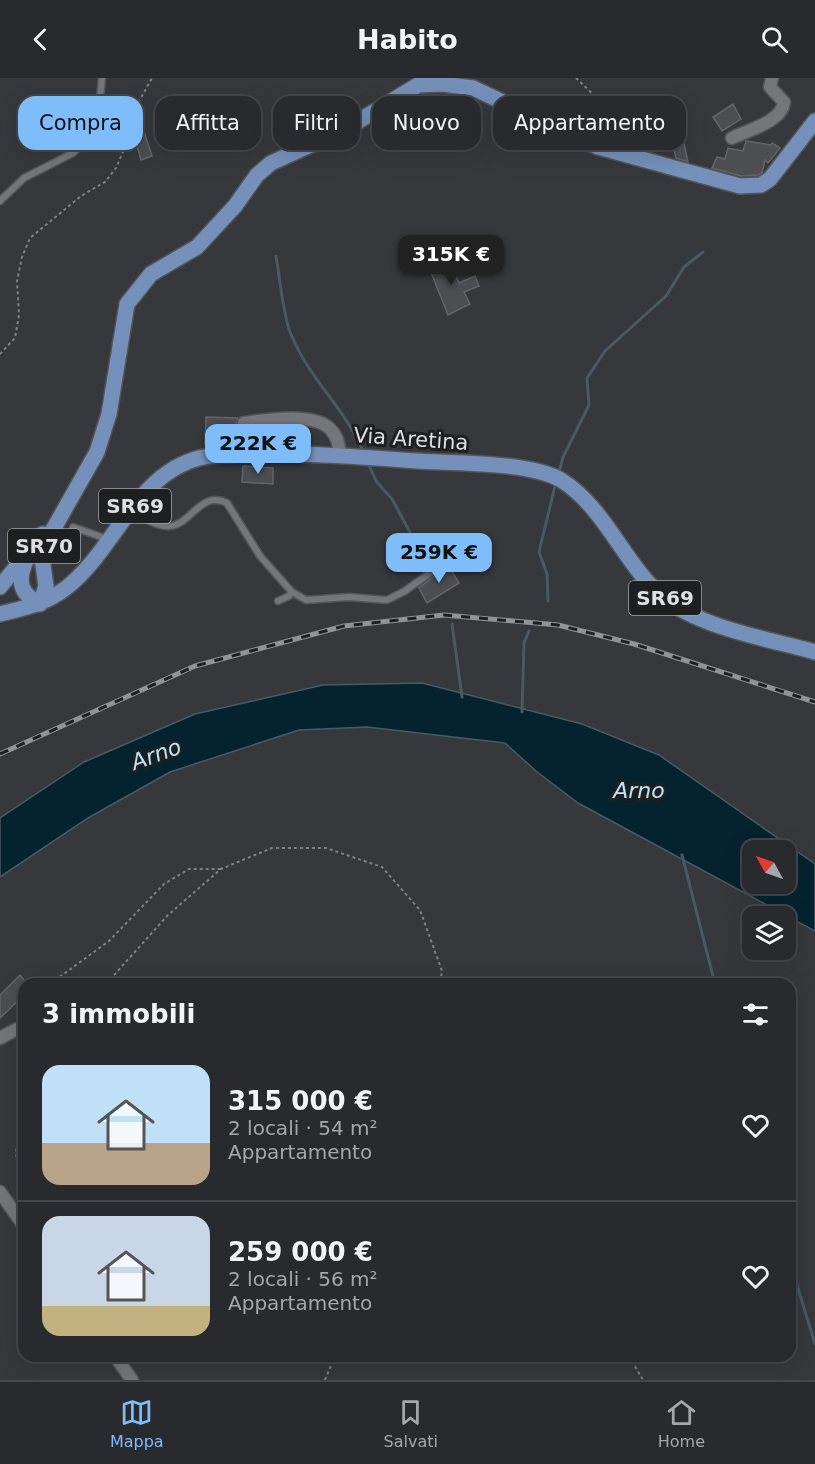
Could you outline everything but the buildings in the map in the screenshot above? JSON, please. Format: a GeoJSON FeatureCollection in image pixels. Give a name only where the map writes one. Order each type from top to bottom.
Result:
{"type":"FeatureCollection","features":[{"type":"Feature","properties":{"kind":"main road","name":"SR70"},"geometry":{"type":"LineString","coordinates":[[44,533],[27,559],[20,579],[24,593],[40,604],[46,586],[41,551],[97,452],[109,414],[127,304],[150,274],[197,247],[235,206],[257,175],[271,163],[344,130],[418,85],[442,84],[473,88],[598,147],[740,186],[761,185],[780,170],[815,121]]}},
{"type":"Feature","properties":{"kind":"main road","name":"Via Aretina"},"geometry":{"type":"LineString","coordinates":[[0,614],[40,604],[65,589],[84,572],[152,484],[165,473],[200,458],[296,453],[496,466],[555,478],[577,490],[642,574],[664,598],[699,618],[815,652]]}},
{"type":"Feature","properties":{"kind":"main road","name":"SR70"},"geometry":{"type":"LineString","coordinates":[[0,587],[74,494]]}},
{"type":"Feature","properties":{"kind":"main road","name":"SR70"},"geometry":{"type":"LineString","coordinates":[[43,566],[48,574],[63,580],[84,572]]}},
{"type":"Feature","properties":{"kind":"street"},"geometry":{"type":"LineString","coordinates":[[732,138],[775,117],[783,108],[784,102],[770,87],[772,78]]}},
{"type":"Feature","properties":{"kind":"street"},"geometry":{"type":"LineString","coordinates":[[244,423],[283,418],[316,422],[330,428],[338,439],[340,456]]}},
{"type":"Feature","properties":{"kind":"street"},"geometry":{"type":"LineString","coordinates":[[0,1038],[17,1029]]}},
{"type":"Feature","properties":{"kind":"street"},"geometry":{"type":"LineString","coordinates":[[0,1192],[18,1218]]}},
{"type":"Feature","properties":{"kind":"street"},"geometry":{"type":"LineString","coordinates":[[119,1362],[132,1380]]}},
{"type":"Feature","properties":{"kind":"lane"},"geometry":{"type":"LineString","coordinates":[[0,201],[24,178],[73,153],[91,136],[98,118],[102,78]]}},
{"type":"Feature","properties":{"kind":"lane"},"geometry":{"type":"LineString","coordinates":[[131,511],[168,527],[178,523],[201,504],[220,500],[227,503],[260,556],[299,598],[314,601],[349,597],[387,600],[405,591],[441,565]]}},
{"type":"Feature","properties":{"kind":"lane"},"geometry":{"type":"LineString","coordinates":[[74,527],[110,541]]}},
{"type":"Feature","properties":{"kind":"lane"},"geometry":{"type":"LineString","coordinates":[[278,601],[292,592]]}},
{"type":"Feature","properties":{"kind":"path"},"geometry":{"type":"LineString","coordinates":[[0,354],[15,339],[20,315],[17,281],[22,257],[30,238],[81,196],[105,182],[116,168],[123,153],[133,112],[152,78]]}},
{"type":"Feature","properties":{"kind":"path"},"geometry":{"type":"LineString","coordinates":[[576,78],[622,122],[674,160],[676,169]]}},
{"type":"Feature","properties":{"kind":"path"},"geometry":{"type":"LineString","coordinates":[[111,978],[168,915],[221,869],[272,848],[326,848],[382,867],[420,910],[442,971],[441,978]]}},
{"type":"Feature","properties":{"kind":"path"},"geometry":{"type":"LineString","coordinates":[[58,978],[109,941],[164,884],[189,869],[221,869]]}},
{"type":"Feature","properties":{"kind":"path"},"geometry":{"type":"LineString","coordinates":[[18,1138],[16,1154],[18,1161]]}},
{"type":"Feature","properties":{"kind":"path"},"geometry":{"type":"LineString","coordinates":[[325,1380],[332,1362]]}},
{"type":"Feature","properties":{"kind":"path"},"geometry":{"type":"LineString","coordinates":[[632,1362],[643,1380]]}},
{"type":"Feature","properties":{"kind":"water","name":"Arno"},"geometry":{"type":"Polygon","coordinates":[[[422,683],[582,724],[659,755],[781,840],[742,840],[742,892],[578,803],[536,771],[505,743],[367,727],[299,730],[170,772],[88,818],[0,877],[0,818],[84,762],[195,714],[323,685],[422,683]]]}},
{"type":"Feature","properties":{"kind":"water","name":"Arno"},"geometry":{"type":"Polygon","coordinates":[[[796,851],[815,864],[815,931],[796,921],[796,906],[769,906],[746,894],[796,894],[796,851]]]}},
{"type":"Feature","properties":{"kind":"waterway"},"geometry":{"type":"LineString","coordinates":[[559,472],[563,457],[589,405],[587,378],[605,351],[666,296],[684,267],[703,252]]}},
{"type":"Feature","properties":{"kind":"waterway"},"geometry":{"type":"LineString","coordinates":[[276,256],[289,329],[296,345],[304,361],[346,420],[363,451]]}},
{"type":"Feature","properties":{"kind":"waterway"},"geometry":{"type":"LineString","coordinates":[[368,463],[376,481],[392,499],[426,562]]}},
{"type":"Feature","properties":{"kind":"waterway"},"geometry":{"type":"LineString","coordinates":[[548,601],[547,574],[539,552],[556,482]]}},
{"type":"Feature","properties":{"kind":"waterway"},"geometry":{"type":"LineString","coordinates":[[452,624],[462,697]]}},
{"type":"Feature","properties":{"kind":"waterway"},"geometry":{"type":"LineString","coordinates":[[522,712],[524,643],[529,631]]}},
{"type":"Feature","properties":{"kind":"waterway"},"geometry":{"type":"LineString","coordinates":[[682,855],[713,978]]}},
{"type":"Feature","properties":{"kind":"waterway"},"geometry":{"type":"LineString","coordinates":[[796,1282],[815,1344]]}},
{"type":"Feature","properties":{"kind":"railway"},"geometry":{"type":"LineString","coordinates":[[0,754],[195,666],[344,626],[444,615],[558,625],[634,644],[815,702]]}}]}
